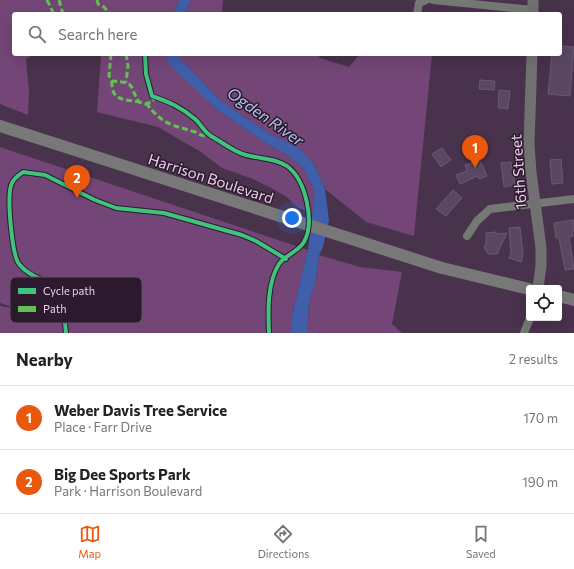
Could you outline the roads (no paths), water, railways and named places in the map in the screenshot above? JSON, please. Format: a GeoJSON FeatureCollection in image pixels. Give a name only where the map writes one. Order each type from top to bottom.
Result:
{"type":"FeatureCollection","features":[{"type":"Feature","properties":{"kind":"main road","name":"Harrison Boulevard"},"geometry":{"type":"LineString","coordinates":[[0,126],[442,268],[526,288]]}},
{"type":"Feature","properties":{"kind":"main road"},"geometry":{"type":"LineString","coordinates":[[562,297],[574,300]]}},
{"type":"Feature","properties":{"kind":"street"},"geometry":{"type":"LineString","coordinates":[[417,12],[419,3],[426,0]]}},
{"type":"Feature","properties":{"kind":"street"},"geometry":{"type":"LineString","coordinates":[[433,0],[533,8]]}},
{"type":"Feature","properties":{"kind":"street","name":"16th Street"},"geometry":{"type":"LineString","coordinates":[[532,56],[529,144],[530,172],[541,248],[541,266],[538,285]]}},
{"type":"Feature","properties":{"kind":"street"},"geometry":{"type":"LineString","coordinates":[[467,236],[477,220],[490,210],[574,199]]}},
{"type":"Feature","properties":{"kind":"street"},"geometry":{"type":"LineString","coordinates":[[524,333],[529,321]]}},
{"type":"Feature","properties":{"kind":"water"},"geometry":{"type":"Polygon","coordinates":[[[179,0],[190,0],[186,12],[175,12],[179,0]]]}},
{"type":"Feature","properties":{"kind":"water"},"geometry":{"type":"Polygon","coordinates":[[[169,56],[180,56],[180,59],[221,101],[270,134],[298,147],[314,164],[325,189],[329,220],[323,247],[319,255],[316,278],[309,302],[307,333],[292,333],[292,316],[308,250],[315,191],[304,169],[289,156],[264,142],[215,108],[168,63],[169,56]]]}},
{"type":"Feature","properties":{"kind":"place","name":"Weber Davis Tree Service"},"geometry":{"type":"Point","coordinates":[475,168]}},
{"type":"Feature","properties":{"kind":"place","name":"Big Dee Sports Park"},"geometry":{"type":"Point","coordinates":[77,198]}},
{"type":"Feature","properties":{"kind":"water label","name":"Ogden River"},"geometry":{"type":"Point","coordinates":[266,116]}}]}
